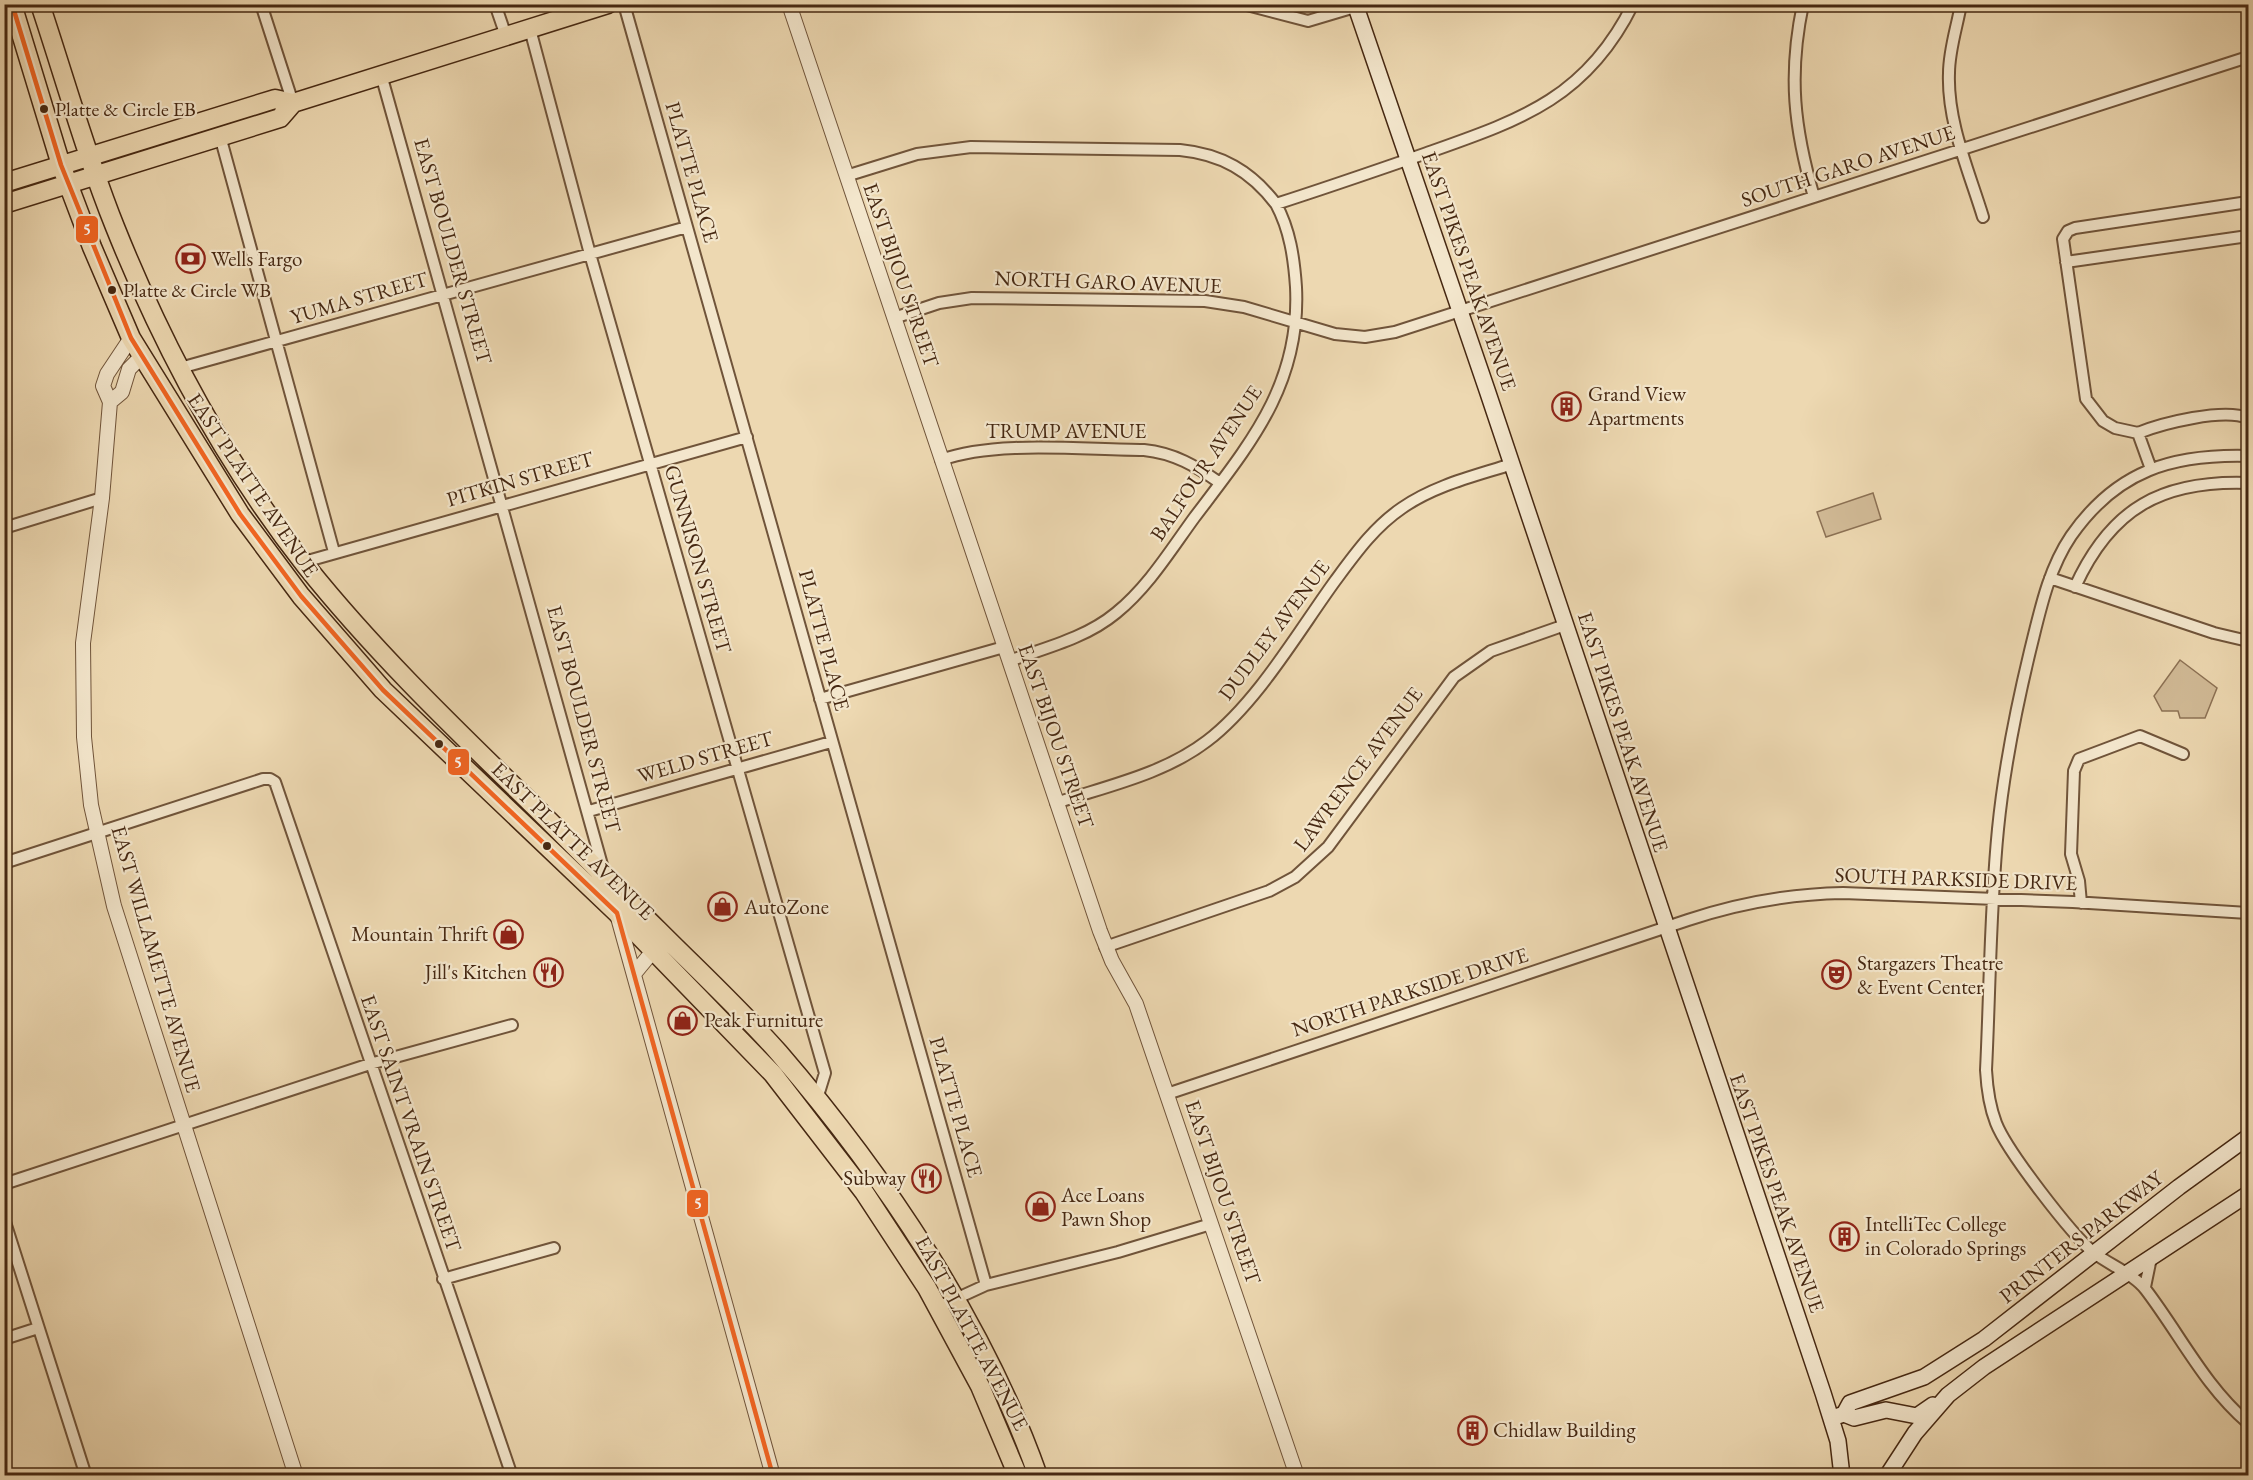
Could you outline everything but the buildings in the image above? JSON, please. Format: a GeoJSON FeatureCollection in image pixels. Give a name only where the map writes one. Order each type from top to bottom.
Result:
{"type":"FeatureCollection","features":[{"type":"Feature","properties":{"kind":"main road","name":"EAST PLATTE AVENUE"},"geometry":{"type":"LineString","coordinates":[[12,4],[61,165],[92,247],[131,338],[240,514],[336,638],[407,715],[616,914],[773,1074],[946,1303],[1018,1476]]}},
{"type":"Feature","properties":{"kind":"main road","name":"EAST PLATTE AVENUE"},"geometry":{"type":"LineString","coordinates":[[40,4],[116,229],[180,368],[247,482],[304,562],[398,672],[744,1016],[817,1099],[875,1175],[946,1303],[1010,1409],[1038,1476]]}},
{"type":"Feature","properties":{"kind":"main road"},"geometry":{"type":"LineString","coordinates":[[4,183],[90,154],[275,99],[293,103],[382,78],[608,4]]}},
{"type":"Feature","properties":{"kind":"main road","name":"EAST PIKES PEAK AVENUE"},"geometry":{"type":"LineString","coordinates":[[1359,6],[1408,160],[1666,928],[1837,1416],[1842,1476]]}},
{"type":"Feature","properties":{"kind":"main road"},"geometry":{"type":"LineString","coordinates":[[4,204],[280,118],[293,103]]}},
{"type":"Feature","properties":{"kind":"main road"},"geometry":{"type":"LineString","coordinates":[[773,1074],[786,1077],[799,1092],[817,1099]]}},
{"type":"Feature","properties":{"kind":"main road","name":"PRINTERS PARKWAY"},"geometry":{"type":"LineString","coordinates":[[1837,1416],[1850,1403],[1924,1377],[1976,1344],[2248,1137]]}},
{"type":"Feature","properties":{"kind":"main road"},"geometry":{"type":"LineString","coordinates":[[825,1140],[839,1139],[855,1160],[875,1175]]}},
{"type":"Feature","properties":{"kind":"main road"},"geometry":{"type":"LineString","coordinates":[[1837,1416],[1854,1418],[1886,1410],[1917,1416],[2024,1339],[2248,1194]]}},
{"type":"Feature","properties":{"kind":"main road"},"geometry":{"type":"LineString","coordinates":[[1887,1476],[1915,1433],[1948,1395]]}},
{"type":"Feature","properties":{"kind":"street"},"geometry":{"type":"LineString","coordinates":[[261,4],[293,103]]}},
{"type":"Feature","properties":{"kind":"street"},"geometry":{"type":"LineString","coordinates":[[495,4],[506,36]]}},
{"type":"Feature","properties":{"kind":"street","name":"PLATTE PLACE"},"geometry":{"type":"LineString","coordinates":[[624,4],[986,1285]]}},
{"type":"Feature","properties":{"kind":"street","name":"EAST BIJOU STREET"},"geometry":{"type":"LineString","coordinates":[[789,4],[940,460],[1105,946],[1134,998],[1297,1476]]}},
{"type":"Feature","properties":{"kind":"street"},"geometry":{"type":"LineString","coordinates":[[1243,4],[1308,21],[1359,6]]}},
{"type":"Feature","properties":{"kind":"street"},"geometry":{"type":"LineString","coordinates":[[846,176],[917,154],[971,147],[1180,150],[1206,153],[1228,162],[1253,179],[1276,204],[1506,125],[1547,103],[1575,82],[1600,57],[1633,4]]}},
{"type":"Feature","properties":{"kind":"street"},"geometry":{"type":"LineString","coordinates":[[1803,4],[1795,48],[1793,88],[1798,135],[1814,197]]}},
{"type":"Feature","properties":{"kind":"street"},"geometry":{"type":"LineString","coordinates":[[1961,4],[1952,51],[1949,85],[1953,117],[1983,217]]}},
{"type":"Feature","properties":{"kind":"street","name":"GUNNISON STREET"},"geometry":{"type":"LineString","coordinates":[[530,29],[590,254],[825,1072],[817,1099]]}},
{"type":"Feature","properties":{"kind":"street","name":"SOUTH GARO AVENUE"},"geometry":{"type":"LineString","coordinates":[[1460,311],[2248,57]]}},
{"type":"Feature","properties":{"kind":"street","name":"EAST BOULDER STREET"},"geometry":{"type":"LineString","coordinates":[[382,78],[589,811],[773,1476]]}},
{"type":"Feature","properties":{"kind":"street"},"geometry":{"type":"LineString","coordinates":[[220,136],[334,552]]}},
{"type":"Feature","properties":{"kind":"street"},"geometry":{"type":"LineString","coordinates":[[2248,202],[2074,228],[2063,239],[2086,399],[2103,421],[2115,428],[2138,433],[2157,426],[2229,414],[2248,418]]}},
{"type":"Feature","properties":{"kind":"street","name":"BALFOUR AVENUE"},"geometry":{"type":"LineString","coordinates":[[1009,661],[1077,636],[1116,613],[1142,588],[1261,425],[1279,393],[1291,354],[1296,323],[1295,278],[1291,247],[1284,219],[1276,204]]}},
{"type":"Feature","properties":{"kind":"street","name":"YUMA STREET"},"geometry":{"type":"LineString","coordinates":[[180,368],[687,227]]}},
{"type":"Feature","properties":{"kind":"street"},"geometry":{"type":"LineString","coordinates":[[2066,262],[2248,236]]}},
{"type":"Feature","properties":{"kind":"street","name":"NORTH GARO AVENUE"},"geometry":{"type":"LineString","coordinates":[[894,318],[939,303],[990,298],[1205,301],[1244,307],[1335,334],[1365,337],[1395,332],[1460,311]]}},
{"type":"Feature","properties":{"kind":"street","name":"EAST WILLAMETTE AVENUE"},"geometry":{"type":"LineString","coordinates":[[131,338],[107,374],[103,386],[110,402],[102,498],[88,590],[82,662],[86,770],[96,834],[114,906],[296,1476]]}},
{"type":"Feature","properties":{"kind":"street","name":"EAST WILLAMETTE AVENUE"},"geometry":{"type":"LineString","coordinates":[[110,402],[122,392],[129,369],[142,356]]}},
{"type":"Feature","properties":{"kind":"street"},"geometry":{"type":"LineString","coordinates":[[2138,433],[2151,469]]}},
{"type":"Feature","properties":{"kind":"street","name":"PITKIN STREET"},"geometry":{"type":"LineString","coordinates":[[304,562],[502,504],[747,437]]}},
{"type":"Feature","properties":{"kind":"street","name":"TRUMP AVENUE"},"geometry":{"type":"LineString","coordinates":[[940,460],[988,449],[1144,450],[1160,452],[1187,462],[1220,483]]}},
{"type":"Feature","properties":{"kind":"street"},"geometry":{"type":"LineString","coordinates":[[2248,456],[2202,455],[2151,469],[2125,483],[2091,513],[2072,534],[2050,578],[2025,673],[2005,769],[1997,831],[1986,1070],[1988,1097],[1996,1124],[2009,1148],[2080,1240],[2145,1287],[2202,1374],[2220,1397],[2248,1423]]}},
{"type":"Feature","properties":{"kind":"street","name":"DUDLEY AVENUE"},"geometry":{"type":"LineString","coordinates":[[1056,803],[1159,769],[1195,750],[1223,728],[1242,708],[1372,533],[1400,509],[1421,496],[1512,464]]}},
{"type":"Feature","properties":{"kind":"street"},"geometry":{"type":"LineString","coordinates":[[2075,587],[2086,562],[2104,535],[2136,508],[2162,494],[2178,490],[2217,483],[2248,483]]}},
{"type":"Feature","properties":{"kind":"street"},"geometry":{"type":"LineString","coordinates":[[4,528],[102,498]]}},
{"type":"Feature","properties":{"kind":"street"},"geometry":{"type":"LineString","coordinates":[[2050,578],[2214,633],[2248,641]]}},
{"type":"Feature","properties":{"kind":"street","name":"LAWRENCE AVENUE"},"geometry":{"type":"LineString","coordinates":[[1105,946],[1269,891],[1295,877],[1328,847],[1454,677],[1491,651],[1565,625]]}},
{"type":"Feature","properties":{"kind":"street"},"geometry":{"type":"LineString","coordinates":[[820,699],[1004,647]]}},
{"type":"Feature","properties":{"kind":"street"},"geometry":{"type":"LineString","coordinates":[[2080,903],[2079,881],[2071,854],[2074,771],[2079,759],[2140,736],[2183,754]]}},
{"type":"Feature","properties":{"kind":"street","name":"WELD STREET"},"geometry":{"type":"LineString","coordinates":[[589,811],[831,742]]}},
{"type":"Feature","properties":{"kind":"street","name":"EAST SAINT VRAIN STREET"},"geometry":{"type":"LineString","coordinates":[[96,834],[263,779],[270,778],[275,782],[512,1476]]}},
{"type":"Feature","properties":{"kind":"street"},"geometry":{"type":"LineString","coordinates":[[4,863],[96,834]]}},
{"type":"Feature","properties":{"kind":"street","name":"SOUTH PARKSIDE DRIVE"},"geometry":{"type":"LineString","coordinates":[[1666,928],[1737,906],[1807,894],[2080,903],[2248,913]]}},
{"type":"Feature","properties":{"kind":"street","name":"NORTH PARKSIDE DRIVE"},"geometry":{"type":"LineString","coordinates":[[1167,1094],[1666,928]]}},
{"type":"Feature","properties":{"kind":"street"},"geometry":{"type":"LineString","coordinates":[[634,974],[653,951]]}},
{"type":"Feature","properties":{"kind":"street"},"geometry":{"type":"LineString","coordinates":[[4,1184],[370,1064],[512,1026]]}},
{"type":"Feature","properties":{"kind":"street"},"geometry":{"type":"LineString","coordinates":[[4,1219],[86,1476]]}},
{"type":"Feature","properties":{"kind":"street"},"geometry":{"type":"LineString","coordinates":[[946,1303],[986,1285],[1118,1252],[1211,1224]]}},
{"type":"Feature","properties":{"kind":"street"},"geometry":{"type":"LineString","coordinates":[[443,1279],[554,1248]]}},
{"type":"Feature","properties":{"kind":"street"},"geometry":{"type":"LineString","coordinates":[[2145,1287],[2151,1258]]}},
{"type":"Feature","properties":{"kind":"street"},"geometry":{"type":"LineString","coordinates":[[4,1339],[38,1328]]}},
{"type":"Feature","properties":{"kind":"shaded area"},"geometry":{"type":"Polygon","coordinates":[[[1873,493],[1881,519],[1826,537],[1817,512],[1873,493]]]}},
{"type":"Feature","properties":{"kind":"shaded area"},"geometry":{"type":"Polygon","coordinates":[[[2180,660],[2217,688],[2205,718],[2180,718],[2178,711],[2162,711],[2154,696],[2180,660]]]}},
{"type":"Feature","properties":{"kind":"transit line","name":"5"},"geometry":{"type":"LineString","coordinates":[[12,4],[61,165],[131,338],[240,514],[301,596],[383,690],[617,913],[773,1476]]}},
{"type":"Feature","properties":{"kind":"place","name":"Platte & Circle EB"},"geometry":{"type":"Point","coordinates":[44,109]}},
{"type":"Feature","properties":{"kind":"place","name":"Wells Fargo"},"geometry":{"type":"Point","coordinates":[190,259]}},
{"type":"Feature","properties":{"kind":"place","name":"Platte & Circle WB"},"geometry":{"type":"Point","coordinates":[112,290]}},
{"type":"Feature","properties":{"kind":"place","name":"Grand View Apartments"},"geometry":{"type":"Point","coordinates":[1567,406]}},
{"type":"Feature","properties":{"kind":"place","name":"AutoZone"},"geometry":{"type":"Point","coordinates":[723,907]}},
{"type":"Feature","properties":{"kind":"place","name":"Mountain Thrift"},"geometry":{"type":"Point","coordinates":[509,934]}},
{"type":"Feature","properties":{"kind":"place","name":"Jill's Kitchen"},"geometry":{"type":"Point","coordinates":[548,972]}},
{"type":"Feature","properties":{"kind":"place","name":"Stargazers Theatre & Event Center"},"geometry":{"type":"Point","coordinates":[1836,975]}},
{"type":"Feature","properties":{"kind":"place","name":"Peak Furniture"},"geometry":{"type":"Point","coordinates":[683,1020]}},
{"type":"Feature","properties":{"kind":"place","name":"Subway"},"geometry":{"type":"Point","coordinates":[927,1178]}},
{"type":"Feature","properties":{"kind":"place","name":"Ace Loans Pawn Shop"},"geometry":{"type":"Point","coordinates":[1040,1207]}},
{"type":"Feature","properties":{"kind":"place","name":"IntelliTec College in Colorado Springs"},"geometry":{"type":"Point","coordinates":[1844,1236]}},
{"type":"Feature","properties":{"kind":"place","name":"Chidlaw Building"},"geometry":{"type":"Point","coordinates":[1472,1430]}}]}
